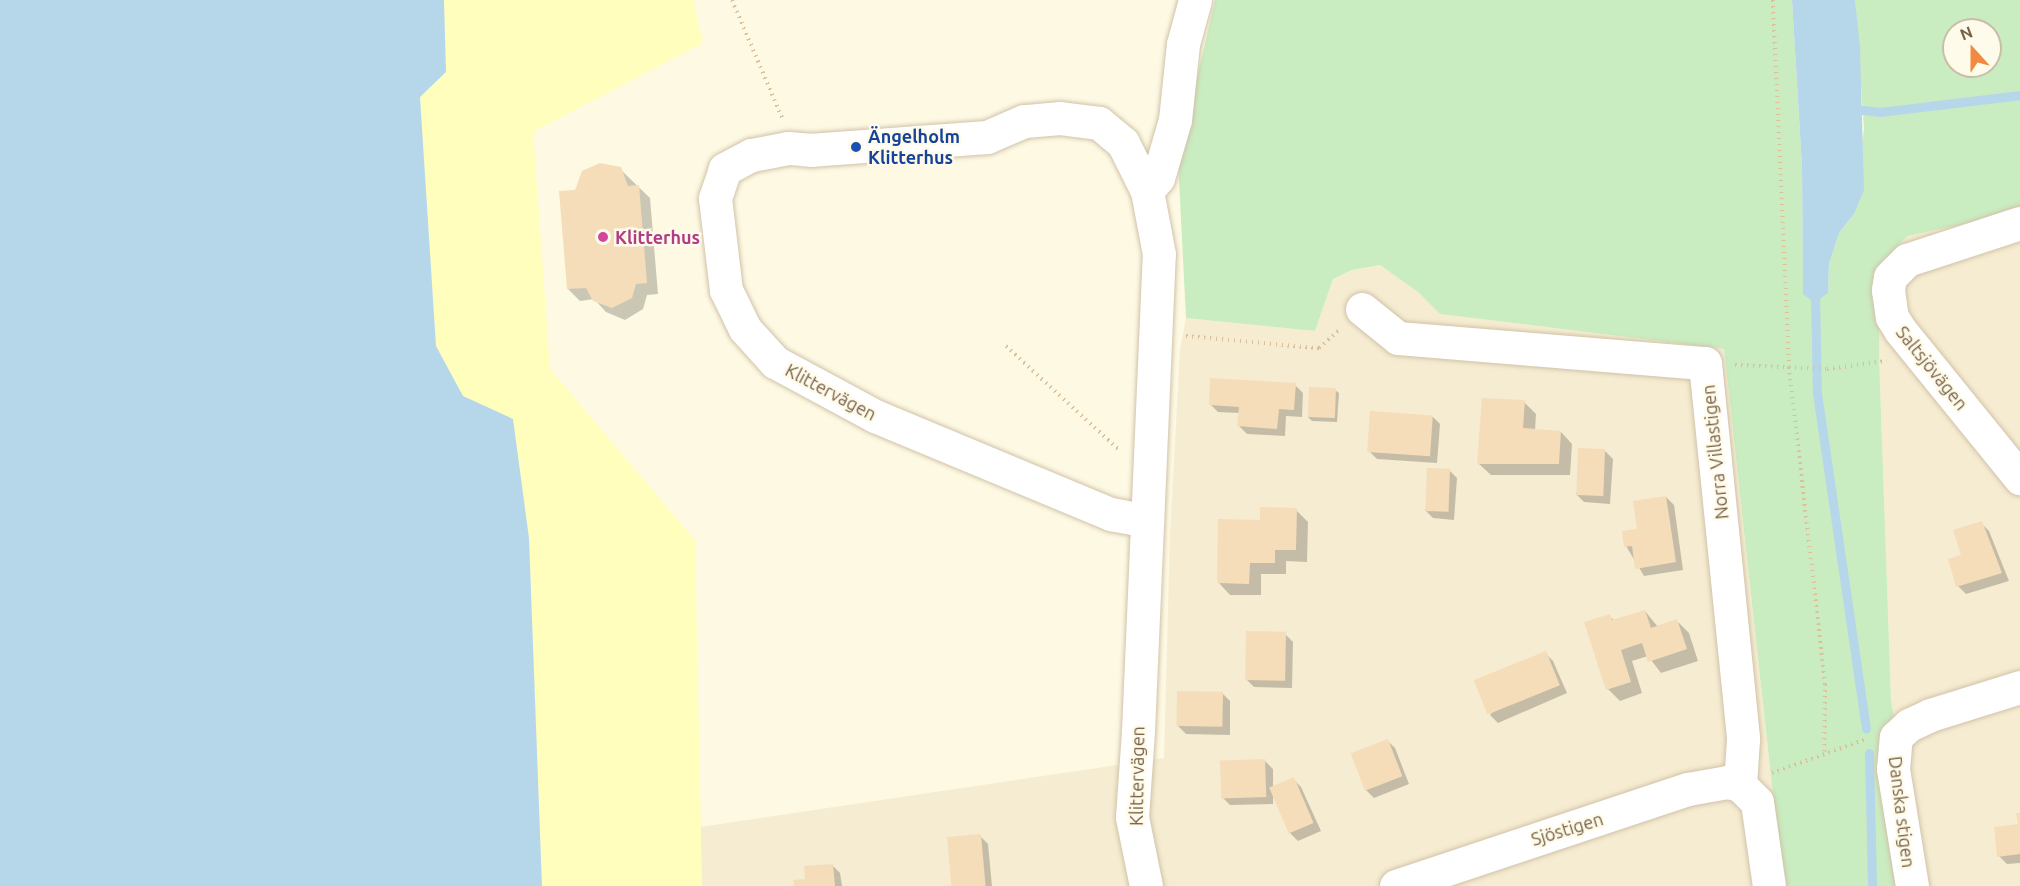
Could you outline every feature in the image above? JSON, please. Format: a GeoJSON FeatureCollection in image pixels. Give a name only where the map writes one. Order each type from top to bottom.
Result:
{"type":"FeatureCollection","features":[{"type":"Feature","properties":{"kind":"street"},"geometry":{"type":"LineString","coordinates":[[1147,191],[1158,178],[1175,120],[1183,44],[1195,0]]}},
{"type":"Feature","properties":{"kind":"street","name":"Klittervägen"},"geometry":{"type":"LineString","coordinates":[[1146,886],[1132,817],[1147,521],[1159,254],[1147,191],[1123,143],[1099,123],[1060,118],[1024,121],[987,136],[856,147],[788,148],[751,155],[725,169],[715,198],[726,290],[745,329],[775,362],[875,416],[1111,514],[1147,521]]}},
{"type":"Feature","properties":{"kind":"street","name":"Saltsjövägen"},"geometry":{"type":"LineString","coordinates":[[2020,223],[1907,260],[1896,268],[1888,290],[1892,317],[2020,478]]}},
{"type":"Feature","properties":{"kind":"street","name":"Norra Villastigen"},"geometry":{"type":"LineString","coordinates":[[1362,309],[1398,338],[1705,363],[1743,739],[1740,785]]}},
{"type":"Feature","properties":{"kind":"street"},"geometry":{"type":"LineString","coordinates":[[1896,737],[1930,715],[2020,687]]}},
{"type":"Feature","properties":{"kind":"street","name":"Danska stigen"},"geometry":{"type":"LineString","coordinates":[[1896,737],[1893,769],[1912,886]]}},
{"type":"Feature","properties":{"kind":"street","name":"Sjöstigen"},"geometry":{"type":"LineString","coordinates":[[1396,886],[1688,789],[1727,782],[1740,785]]}},
{"type":"Feature","properties":{"kind":"street"},"geometry":{"type":"LineString","coordinates":[[1740,785],[1757,802],[1769,886]]}},
{"type":"Feature","properties":{"kind":"path"},"geometry":{"type":"LineString","coordinates":[[732,0],[779,105],[788,148]]}},
{"type":"Feature","properties":{"kind":"path"},"geometry":{"type":"LineString","coordinates":[[1773,0],[1789,367],[1825,684],[1824,752]]}},
{"type":"Feature","properties":{"kind":"path"},"geometry":{"type":"LineString","coordinates":[[1156,332],[1319,348],[1362,309]]}},
{"type":"Feature","properties":{"kind":"path"},"geometry":{"type":"LineString","coordinates":[[1006,346],[1149,478]]}},
{"type":"Feature","properties":{"kind":"path"},"geometry":{"type":"LineString","coordinates":[[1705,363],[1827,369],[1860,367],[1917,350]]}},
{"type":"Feature","properties":{"kind":"path"},"geometry":{"type":"LineString","coordinates":[[1740,785],[1824,752],[1884,734],[1896,737]]}},
{"type":"Feature","properties":{"kind":"shaded area"},"geometry":{"type":"Polygon","coordinates":[[[2020,212],[2020,886],[1923,886],[1891,700],[1879,355],[1880,263],[1908,236],[2020,212]]]}},
{"type":"Feature","properties":{"kind":"shaded area"},"geometry":{"type":"Polygon","coordinates":[[[1380,265],[1418,292],[1441,314],[1724,349],[1783,886],[702,886],[700,827],[1164,758],[1170,535],[1180,349],[1186,318],[1315,331],[1333,279],[1352,270],[1380,265]]]}},
{"type":"Feature","properties":{"kind":"green space"},"geometry":{"type":"Polygon","coordinates":[[[1215,0],[1792,0],[1802,167],[1803,294],[1828,292],[1829,264],[1839,233],[1854,214],[1864,129],[1855,0],[2020,0],[2020,212],[1908,236],[1880,263],[1879,355],[1891,700],[1923,886],[1783,886],[1724,349],[1440,314],[1418,292],[1380,265],[1352,270],[1333,279],[1315,331],[1186,318],[1178,160],[1215,0]]]}},
{"type":"Feature","properties":{"kind":"sand"},"geometry":{"type":"Polygon","coordinates":[[[444,0],[693,0],[703,43],[533,132],[550,369],[695,540],[702,886],[542,886],[529,538],[513,419],[463,396],[436,346],[420,96],[446,72],[444,0]]]}},
{"type":"Feature","properties":{"kind":"water"},"geometry":{"type":"Polygon","coordinates":[[[0,0],[444,0],[446,72],[420,97],[436,346],[463,396],[513,419],[529,538],[542,886],[0,886],[0,0]]]}},
{"type":"Feature","properties":{"kind":"water"},"geometry":{"type":"Polygon","coordinates":[[[1792,0],[1855,0],[1860,47],[1864,190],[1854,214],[1839,233],[1829,264],[1828,293],[1814,303],[1803,294],[1802,167],[1792,0]]]}},
{"type":"Feature","properties":{"kind":"building","name":"Klitterhus"},"geometry":{"type":"Polygon","coordinates":[[[600,163],[621,167],[628,186],[639,185],[647,283],[636,284],[632,298],[612,308],[593,301],[586,288],[567,289],[559,191],[575,190],[582,171],[600,163]]]}},
{"type":"Feature","properties":{"kind":"building"},"geometry":{"type":"Polygon","coordinates":[[[1210,378],[1296,383],[1294,410],[1279,409],[1277,429],[1237,426],[1239,407],[1209,405],[1210,378]]]}},
{"type":"Feature","properties":{"kind":"building"},"geometry":{"type":"Polygon","coordinates":[[[1309,387],[1336,388],[1335,418],[1308,417],[1309,387]]]}},
{"type":"Feature","properties":{"kind":"building"},"geometry":{"type":"Polygon","coordinates":[[[1482,398],[1525,400],[1523,428],[1561,431],[1559,464],[1477,464],[1482,398]]]}},
{"type":"Feature","properties":{"kind":"building"},"geometry":{"type":"Polygon","coordinates":[[[1370,411],[1433,415],[1430,456],[1367,452],[1370,411]]]}},
{"type":"Feature","properties":{"kind":"building"},"geometry":{"type":"Polygon","coordinates":[[[1578,448],[1605,449],[1603,496],[1576,495],[1578,448]]]}},
{"type":"Feature","properties":{"kind":"building"},"geometry":{"type":"Polygon","coordinates":[[[1427,468],[1450,469],[1448,512],[1425,511],[1427,468]]]}},
{"type":"Feature","properties":{"kind":"building"},"geometry":{"type":"Polygon","coordinates":[[[1666,496],[1676,562],[1635,569],[1632,546],[1624,547],[1622,531],[1637,529],[1633,501],[1666,496]]]}},
{"type":"Feature","properties":{"kind":"building"},"geometry":{"type":"Polygon","coordinates":[[[1260,507],[1297,508],[1296,550],[1275,550],[1275,563],[1250,563],[1249,584],[1217,583],[1218,519],[1260,520],[1260,507]]]}},
{"type":"Feature","properties":{"kind":"building"},"geometry":{"type":"Polygon","coordinates":[[[1982,521],[2002,573],[1956,587],[1948,559],[1961,555],[1953,530],[1982,521]]]}},
{"type":"Feature","properties":{"kind":"building"},"geometry":{"type":"Polygon","coordinates":[[[1645,610],[1651,628],[1677,619],[1687,649],[1648,662],[1642,643],[1621,650],[1631,682],[1606,690],[1584,622],[1610,614],[1612,620],[1645,610]]]}},
{"type":"Feature","properties":{"kind":"building"},"geometry":{"type":"Polygon","coordinates":[[[1246,631],[1286,632],[1285,681],[1245,680],[1246,631]]]}},
{"type":"Feature","properties":{"kind":"building"},"geometry":{"type":"Polygon","coordinates":[[[1546,651],[1560,685],[1488,715],[1474,680],[1546,651]]]}},
{"type":"Feature","properties":{"kind":"building"},"geometry":{"type":"Polygon","coordinates":[[[1177,691],[1223,692],[1222,727],[1176,726],[1177,691]]]}},
{"type":"Feature","properties":{"kind":"building"},"geometry":{"type":"Polygon","coordinates":[[[1388,739],[1402,776],[1365,791],[1351,753],[1388,739]]]}},
{"type":"Feature","properties":{"kind":"building"},"geometry":{"type":"Polygon","coordinates":[[[1265,759],[1266,797],[1221,799],[1220,761],[1265,759]]]}},
{"type":"Feature","properties":{"kind":"building"},"geometry":{"type":"Polygon","coordinates":[[[1294,777],[1314,823],[1289,834],[1269,788],[1294,777]]]}},
{"type":"Feature","properties":{"kind":"building"},"geometry":{"type":"Polygon","coordinates":[[[2016,813],[2020,813],[2020,854],[1997,857],[1994,827],[2018,824],[2016,813]]]}},
{"type":"Feature","properties":{"kind":"building"},"geometry":{"type":"Polygon","coordinates":[[[981,834],[986,886],[951,886],[947,837],[981,834]]]}},
{"type":"Feature","properties":{"kind":"building"},"geometry":{"type":"Polygon","coordinates":[[[833,864],[835,886],[794,886],[793,880],[805,879],[804,866],[833,864]]]}},
{"type":"Feature","properties":{"kind":"waterway"},"geometry":{"type":"LineString","coordinates":[[1853,109],[1880,112],[2020,95]]}},
{"type":"Feature","properties":{"kind":"waterway"},"geometry":{"type":"LineString","coordinates":[[1815,293],[1817,393],[1866,728]]}},
{"type":"Feature","properties":{"kind":"waterway"},"geometry":{"type":"LineString","coordinates":[[1869,753],[1872,886]]}},
{"type":"Feature","properties":{"kind":"place","name":"Ängelholm Klitterhus"},"geometry":{"type":"Point","coordinates":[856,147]}},
{"type":"Feature","properties":{"kind":"place","name":"Klitterhus"},"geometry":{"type":"Point","coordinates":[603,237]}}]}
